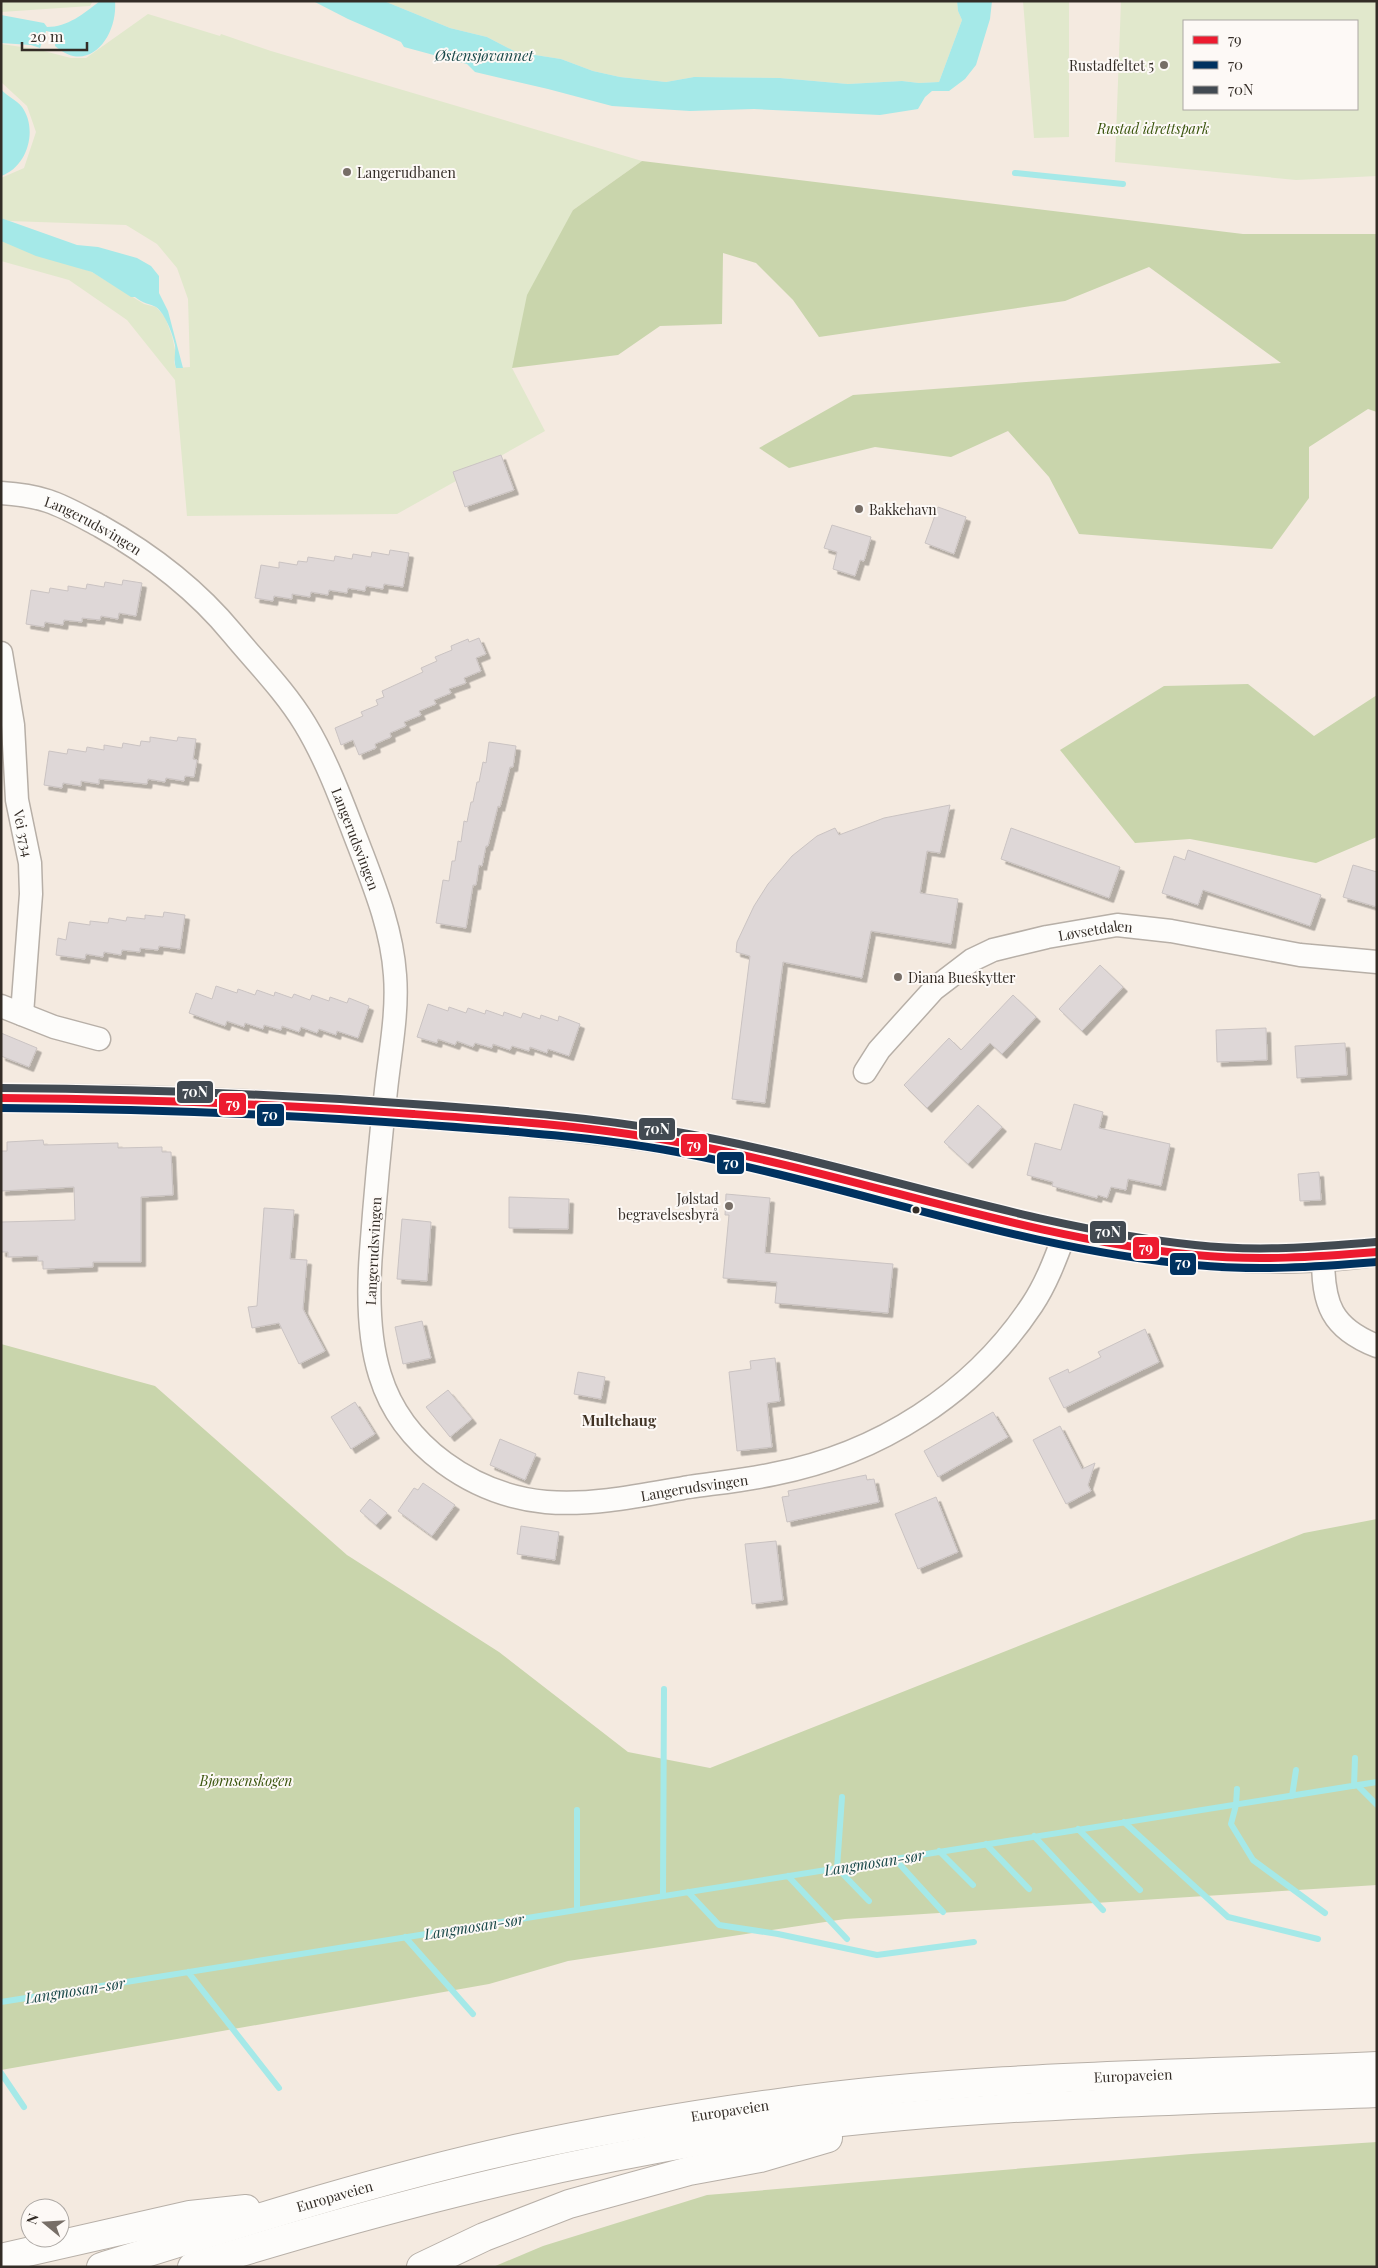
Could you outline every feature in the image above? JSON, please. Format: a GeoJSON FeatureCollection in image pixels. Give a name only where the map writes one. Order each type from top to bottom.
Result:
{"type":"FeatureCollection","features":[{"type":"Feature","properties":{"kind":"main road"},"geometry":{"type":"LineString","coordinates":[[1,1098],[186,1101],[384,1112],[564,1127],[686,1144],[753,1157],[1064,1236],[1132,1248],[1237,1258],[1323,1257],[1377,1252]]}},
{"type":"Feature","properties":{"kind":"main road","name":"Europaveien"},"geometry":{"type":"LineString","coordinates":[[101,2267],[314,2201],[434,2169],[565,2138],[782,2102],[1033,2080],[1377,2066]]}},
{"type":"Feature","properties":{"kind":"main road","name":"Europaveien"},"geometry":{"type":"LineString","coordinates":[[192,2267],[382,2210],[587,2162],[722,2138],[912,2116],[1055,2107],[1377,2093]]}},
{"type":"Feature","properties":{"kind":"main road"},"geometry":{"type":"LineString","coordinates":[[421,2267],[484,2237],[569,2204],[689,2171],[760,2158],[912,2116]]}},
{"type":"Feature","properties":{"kind":"main road"},"geometry":{"type":"LineString","coordinates":[[1,2258],[190,2215],[314,2201]]}},
{"type":"Feature","properties":{"kind":"street","name":"Langerudsvingen"},"geometry":{"type":"LineString","coordinates":[[1,493],[26,495],[68,509],[134,545],[183,583],[226,625],[304,723],[343,804],[380,899],[395,972],[395,1022],[384,1112],[371,1252],[369,1300],[373,1345],[381,1379],[400,1416],[425,1447],[442,1461],[477,1484],[510,1495],[548,1502],[589,1501],[643,1495],[775,1474],[831,1460],[861,1448],[918,1417],[972,1375],[1034,1303],[1049,1275],[1064,1236]]}},
{"type":"Feature","properties":{"kind":"street","name":"Vei 3734"},"geometry":{"type":"LineString","coordinates":[[1,653],[13,724],[17,800],[30,863],[31,894],[11,1010]]}},
{"type":"Feature","properties":{"kind":"street","name":"Løvsetdalen"},"geometry":{"type":"LineString","coordinates":[[865,1072],[879,1050],[934,989],[972,960],[993,950],[1046,937],[1117,925],[1171,931],[1300,954],[1377,962]]}},
{"type":"Feature","properties":{"kind":"street"},"geometry":{"type":"LineString","coordinates":[[11,1010],[54,1027],[99,1038]]}},
{"type":"Feature","properties":{"kind":"street"},"geometry":{"type":"LineString","coordinates":[[1323,1257],[1323,1279],[1326,1299],[1335,1318],[1356,1338],[1377,1346]]}},
{"type":"Feature","properties":{"kind":"green space"},"geometry":{"type":"Polygon","coordinates":[[[1,1],[93,1],[90,6],[1,12],[1,1]]]}},
{"type":"Feature","properties":{"kind":"green space"},"geometry":{"type":"Polygon","coordinates":[[[384,1],[957,1],[958,11],[962,20],[939,82],[919,83],[902,81],[848,84],[780,78],[694,77],[666,82],[620,77],[593,71],[561,59],[516,52],[487,37],[450,28],[384,1]]]}},
{"type":"Feature","properties":{"kind":"green space"},"geometry":{"type":"Polygon","coordinates":[[[1023,1],[1069,1],[1069,137],[1034,138],[1023,1]]]}},
{"type":"Feature","properties":{"kind":"green space","name":"Rustad idrettspark"},"geometry":{"type":"Polygon","coordinates":[[[1121,1],[1377,1],[1377,176],[1296,180],[1115,162],[1121,1]]]}},
{"type":"Feature","properties":{"kind":"green space"},"geometry":{"type":"Polygon","coordinates":[[[148,14],[220,36],[221,34],[271,51],[642,161],[573,210],[512,368],[545,431],[397,514],[187,516],[175,380],[127,320],[69,280],[1,261],[1,240],[92,272],[144,304],[156,307],[165,317],[172,336],[176,354],[174,362],[176,368],[190,367],[188,299],[177,268],[157,244],[126,225],[9,221],[1,218],[1,178],[24,168],[36,132],[27,106],[1,82],[1,44],[36,49],[71,58],[86,58],[148,14]]]}},
{"type":"Feature","properties":{"kind":"green space"},"geometry":{"type":"Polygon","coordinates":[[[642,161],[1243,234],[1377,234],[1377,412],[1368,409],[1309,447],[1309,498],[1272,549],[1079,534],[1049,477],[1008,431],[951,457],[875,447],[789,468],[759,448],[853,395],[1281,363],[1149,267],[1065,301],[819,337],[793,300],[756,263],[723,253],[722,324],[660,326],[618,355],[512,368],[527,295],[573,210],[642,161]]]}},
{"type":"Feature","properties":{"kind":"green space"},"geometry":{"type":"Polygon","coordinates":[[[1248,684],[1314,736],[1377,695],[1377,837],[1316,863],[1190,839],[1135,843],[1060,750],[1164,686],[1248,684]]]}},
{"type":"Feature","properties":{"kind":"green space","name":"Bjørnsenskogen"},"geometry":{"type":"Polygon","coordinates":[[[1,1344],[155,1386],[347,1555],[499,1652],[628,1752],[710,1768],[1304,1533],[1377,1519],[1377,1885],[845,1919],[568,1961],[489,1984],[1,2070],[1,1344]]]}},
{"type":"Feature","properties":{"kind":"green space"},"geometry":{"type":"Polygon","coordinates":[[[1377,2142],[1377,2267],[493,2267],[543,2246],[707,2195],[1191,2154],[1377,2142]]]}},
{"type":"Feature","properties":{"kind":"water"},"geometry":{"type":"Polygon","coordinates":[[[100,1],[115,1],[115,14],[112,27],[106,39],[99,48],[90,54],[79,57],[67,54],[55,46],[56,33],[46,31],[40,48],[31,45],[1,43],[1,15],[44,23],[47,27],[55,26],[75,19],[100,1]]]}},
{"type":"Feature","properties":{"kind":"water","name":"Østensjøvannet"},"geometry":{"type":"Polygon","coordinates":[[[313,1],[384,1],[450,28],[487,37],[516,52],[561,59],[593,71],[620,77],[666,82],[694,77],[780,78],[848,84],[902,81],[919,83],[939,82],[962,20],[958,11],[957,1],[992,1],[990,19],[976,65],[965,79],[949,91],[932,91],[925,97],[918,109],[880,115],[754,109],[690,111],[612,106],[475,72],[467,64],[404,47],[401,42],[348,19],[313,1]]]}},
{"type":"Feature","properties":{"kind":"water"},"geometry":{"type":"Polygon","coordinates":[[[1,89],[22,107],[27,116],[30,136],[24,156],[18,165],[1,176],[1,89]]]}},
{"type":"Feature","properties":{"kind":"water"},"geometry":{"type":"Polygon","coordinates":[[[1,218],[77,245],[98,247],[137,258],[151,266],[159,276],[159,293],[168,311],[183,368],[176,368],[175,345],[165,319],[156,307],[131,297],[92,272],[36,256],[1,241],[1,218]]]}},
{"type":"Feature","properties":{"kind":"building"},"geometry":{"type":"Polygon","coordinates":[[[501,455],[514,490],[465,507],[453,472],[501,455]]]}},
{"type":"Feature","properties":{"kind":"building"},"geometry":{"type":"Polygon","coordinates":[[[938,507],[966,517],[954,554],[925,543],[938,507]]]}},
{"type":"Feature","properties":{"kind":"building"},"geometry":{"type":"Polygon","coordinates":[[[832,525],[871,537],[864,561],[860,560],[855,576],[833,569],[837,552],[824,548],[832,525]]]}},
{"type":"Feature","properties":{"kind":"building"},"geometry":{"type":"Polygon","coordinates":[[[390,550],[409,553],[403,587],[384,584],[383,589],[366,586],[365,591],[348,588],[347,593],[329,590],[328,595],[311,592],[310,597],[292,594],[292,599],[274,596],[273,601],[255,598],[261,565],[279,568],[279,562],[297,565],[298,561],[307,562],[308,557],[334,561],[335,556],[352,559],[353,554],[371,557],[372,552],[389,555],[390,550]]]}},
{"type":"Feature","properties":{"kind":"building"},"geometry":{"type":"Polygon","coordinates":[[[123,580],[142,583],[136,616],[119,613],[118,619],[101,616],[100,620],[82,618],[82,622],[64,620],[63,625],[45,622],[44,627],[26,624],[31,590],[49,593],[50,588],[68,591],[68,586],[86,589],[87,584],[104,587],[105,582],[122,585],[123,580]]]}},
{"type":"Feature","properties":{"kind":"building"},"geometry":{"type":"Polygon","coordinates":[[[479,638],[486,654],[476,658],[481,671],[464,678],[466,683],[449,689],[451,693],[434,700],[436,704],[419,711],[421,715],[404,722],[406,726],[390,733],[391,737],[375,744],[376,748],[359,755],[353,740],[341,745],[335,728],[363,716],[361,712],[378,705],[376,700],[384,697],[382,691],[423,672],[421,668],[437,661],[435,657],[452,650],[451,646],[468,639],[469,642],[479,638]]]}},
{"type":"Feature","properties":{"kind":"building"},"geometry":{"type":"Polygon","coordinates":[[[150,737],[177,741],[178,737],[196,739],[193,759],[197,760],[194,777],[185,776],[184,781],[166,778],[165,782],[148,779],[147,784],[99,779],[99,784],[81,781],[81,786],[63,783],[62,788],[44,785],[49,751],[67,754],[68,749],[86,752],[87,747],[104,750],[104,745],[122,748],[123,743],[140,746],[141,741],[150,742],[150,737]]]}},
{"type":"Feature","properties":{"kind":"building"},"geometry":{"type":"Polygon","coordinates":[[[489,742],[516,746],[513,767],[510,767],[500,807],[498,806],[488,846],[486,846],[482,866],[479,865],[476,885],[473,885],[466,928],[436,923],[443,880],[449,881],[458,841],[461,842],[464,821],[467,822],[483,762],[486,763],[489,742]]]}},
{"type":"Feature","properties":{"kind":"building"},"geometry":{"type":"Polygon","coordinates":[[[950,805],[940,853],[927,851],[920,893],[958,899],[951,944],[871,931],[862,978],[783,962],[765,1103],[732,1099],[750,956],[736,952],[737,942],[754,906],[768,884],[792,856],[817,836],[835,828],[839,835],[884,818],[950,805]]]}},
{"type":"Feature","properties":{"kind":"building"},"geometry":{"type":"Polygon","coordinates":[[[1011,828],[1120,867],[1109,898],[1001,859],[1011,828]]]}},
{"type":"Feature","properties":{"kind":"building"},"geometry":{"type":"Polygon","coordinates":[[[1188,850],[1321,895],[1310,926],[1203,890],[1198,905],[1162,893],[1174,856],[1185,860],[1188,850]]]}},
{"type":"Feature","properties":{"kind":"building"},"geometry":{"type":"Polygon","coordinates":[[[1353,865],[1377,872],[1377,907],[1343,897],[1353,865]]]}},
{"type":"Feature","properties":{"kind":"building"},"geometry":{"type":"Polygon","coordinates":[[[164,912],[185,915],[180,949],[159,946],[158,950],[140,948],[140,952],[122,950],[121,955],[104,952],[103,957],[86,954],[85,959],[56,955],[58,938],[66,940],[69,922],[90,925],[90,921],[108,923],[109,918],[126,921],[127,917],[145,919],[145,915],[163,917],[164,912]]]}},
{"type":"Feature","properties":{"kind":"building"},"geometry":{"type":"Polygon","coordinates":[[[1100,965],[1123,987],[1082,1031],[1059,1009],[1100,965]]]}},
{"type":"Feature","properties":{"kind":"building"},"geometry":{"type":"Polygon","coordinates":[[[216,986],[237,993],[238,989],[255,995],[257,990],[274,996],[275,992],[292,998],[294,994],[310,1000],[312,995],[329,1001],[330,997],[347,1003],[349,998],[369,1006],[358,1038],[337,1031],[336,1035],[319,1029],[317,1033],[301,1027],[299,1032],[282,1026],[281,1030],[264,1025],[263,1029],[245,1023],[244,1027],[227,1021],[225,1026],[189,1013],[196,993],[212,999],[216,986]]]}},
{"type":"Feature","properties":{"kind":"building"},"geometry":{"type":"Polygon","coordinates":[[[1013,995],[1036,1017],[1002,1054],[990,1043],[927,1108],[904,1085],[949,1038],[961,1050],[1013,995]]]}},
{"type":"Feature","properties":{"kind":"building"},"geometry":{"type":"Polygon","coordinates":[[[428,1004],[448,1011],[449,1007],[466,1013],[468,1008],[485,1014],[486,1010],[503,1016],[504,1012],[521,1018],[523,1013],[540,1019],[541,1015],[558,1021],[559,1016],[580,1024],[569,1056],[548,1049],[547,1053],[530,1047],[529,1051],[512,1046],[510,1050],[493,1044],[492,1048],[475,1043],[473,1047],[457,1041],[455,1045],[438,1039],[437,1043],[417,1037],[428,1004]]]}},
{"type":"Feature","properties":{"kind":"building"},"geometry":{"type":"Polygon","coordinates":[[[1266,1028],[1267,1060],[1217,1062],[1216,1030],[1266,1028]]]}},
{"type":"Feature","properties":{"kind":"building"},"geometry":{"type":"Polygon","coordinates":[[[1,1033],[37,1048],[29,1067],[1,1056],[1,1033]]]}},
{"type":"Feature","properties":{"kind":"building"},"geometry":{"type":"Polygon","coordinates":[[[1345,1043],[1347,1075],[1297,1078],[1295,1046],[1345,1043]]]}},
{"type":"Feature","properties":{"kind":"building"},"geometry":{"type":"Polygon","coordinates":[[[1074,1104],[1103,1112],[1099,1128],[1170,1144],[1161,1186],[1128,1179],[1126,1190],[1111,1187],[1107,1198],[1098,1195],[1097,1198],[1052,1186],[1053,1182],[1027,1175],[1035,1143],[1061,1150],[1074,1104]]]}},
{"type":"Feature","properties":{"kind":"building"},"geometry":{"type":"Polygon","coordinates":[[[978,1105],[1002,1127],[968,1164],[944,1142],[978,1105]]]}},
{"type":"Feature","properties":{"kind":"building"},"geometry":{"type":"Polygon","coordinates":[[[43,1140],[44,1145],[118,1143],[118,1148],[162,1147],[162,1152],[171,1152],[173,1195],[141,1197],[141,1262],[93,1262],[93,1267],[43,1269],[43,1261],[38,1261],[38,1256],[8,1257],[8,1252],[1,1252],[1,1222],[75,1220],[74,1187],[1,1191],[1,1151],[7,1151],[7,1142],[43,1140]]]}},
{"type":"Feature","properties":{"kind":"building"},"geometry":{"type":"Polygon","coordinates":[[[1319,1172],[1321,1200],[1300,1201],[1298,1174],[1319,1172]]]}},
{"type":"Feature","properties":{"kind":"building"},"geometry":{"type":"Polygon","coordinates":[[[726,1194],[770,1198],[765,1253],[893,1264],[888,1313],[775,1303],[777,1282],[723,1278],[729,1215],[725,1215],[726,1194]]]}},
{"type":"Feature","properties":{"kind":"building"},"geometry":{"type":"Polygon","coordinates":[[[509,1197],[569,1199],[568,1229],[509,1228],[509,1197]]]}},
{"type":"Feature","properties":{"kind":"building"},"geometry":{"type":"Polygon","coordinates":[[[264,1208],[294,1210],[290,1259],[307,1260],[303,1309],[325,1351],[299,1364],[279,1323],[252,1328],[248,1307],[257,1306],[264,1208]]]}},
{"type":"Feature","properties":{"kind":"building"},"geometry":{"type":"Polygon","coordinates":[[[402,1219],[431,1222],[427,1281],[397,1279],[402,1219]]]}},
{"type":"Feature","properties":{"kind":"building"},"geometry":{"type":"Polygon","coordinates":[[[422,1321],[431,1358],[403,1364],[395,1327],[422,1321]]]}},
{"type":"Feature","properties":{"kind":"building"},"geometry":{"type":"Polygon","coordinates":[[[1145,1329],[1159,1362],[1064,1408],[1049,1378],[1068,1369],[1069,1373],[1101,1357],[1098,1352],[1145,1329]]]}},
{"type":"Feature","properties":{"kind":"building"},"geometry":{"type":"Polygon","coordinates":[[[775,1358],[780,1401],[767,1403],[772,1447],[737,1451],[729,1372],[751,1369],[750,1361],[775,1358]]]}},
{"type":"Feature","properties":{"kind":"building"},"geometry":{"type":"Polygon","coordinates":[[[578,1372],[605,1377],[601,1399],[574,1394],[578,1372]]]}},
{"type":"Feature","properties":{"kind":"building"},"geometry":{"type":"Polygon","coordinates":[[[448,1390],[472,1419],[450,1437],[426,1407],[448,1390]]]}},
{"type":"Feature","properties":{"kind":"building"},"geometry":{"type":"Polygon","coordinates":[[[355,1402],[375,1434],[351,1449],[331,1417],[355,1402]]]}},
{"type":"Feature","properties":{"kind":"building"},"geometry":{"type":"Polygon","coordinates":[[[993,1412],[1008,1437],[938,1477],[924,1451],[993,1412]]]}},
{"type":"Feature","properties":{"kind":"building"},"geometry":{"type":"Polygon","coordinates":[[[1060,1426],[1082,1469],[1095,1463],[1088,1485],[1091,1491],[1066,1504],[1033,1440],[1060,1426]]]}},
{"type":"Feature","properties":{"kind":"building"},"geometry":{"type":"Polygon","coordinates":[[[500,1439],[536,1454],[525,1480],[490,1465],[500,1439]]]}},
{"type":"Feature","properties":{"kind":"building"},"geometry":{"type":"Polygon","coordinates":[[[866,1475],[867,1480],[874,1479],[879,1502],[787,1522],[782,1497],[789,1496],[788,1491],[866,1475]]]}},
{"type":"Feature","properties":{"kind":"building"},"geometry":{"type":"Polygon","coordinates":[[[423,1483],[455,1505],[432,1536],[398,1511],[414,1488],[418,1490],[423,1483]]]}},
{"type":"Feature","properties":{"kind":"building"},"geometry":{"type":"Polygon","coordinates":[[[936,1497],[958,1552],[918,1569],[895,1514],[936,1497]]]}},
{"type":"Feature","properties":{"kind":"building"},"geometry":{"type":"Polygon","coordinates":[[[370,1499],[387,1513],[376,1525],[360,1511],[370,1499]]]}},
{"type":"Feature","properties":{"kind":"building"},"geometry":{"type":"Polygon","coordinates":[[[521,1526],[559,1532],[555,1560],[517,1554],[521,1526]]]}},
{"type":"Feature","properties":{"kind":"building"},"geometry":{"type":"Polygon","coordinates":[[[776,1541],[783,1600],[752,1604],[745,1544],[776,1541]]]}},
{"type":"Feature","properties":{"kind":"waterway"},"geometry":{"type":"LineString","coordinates":[[1015,173],[1123,184]]}},
{"type":"Feature","properties":{"kind":"waterway"},"geometry":{"type":"LineString","coordinates":[[663,1895],[664,1689]]}},
{"type":"Feature","properties":{"kind":"waterway"},"geometry":{"type":"LineString","coordinates":[[1354,1786],[1355,1758]]}},
{"type":"Feature","properties":{"kind":"waterway"},"geometry":{"type":"LineString","coordinates":[[1292,1796],[1296,1770]]}},
{"type":"Feature","properties":{"kind":"waterway","name":"Langmosan-sør"},"geometry":{"type":"LineString","coordinates":[[1,2002],[1377,1782]]}},
{"type":"Feature","properties":{"kind":"waterway"},"geometry":{"type":"LineString","coordinates":[[1357,1785],[1377,1805]]}},
{"type":"Feature","properties":{"kind":"waterway"},"geometry":{"type":"LineString","coordinates":[[1237,1789],[1236,1805],[1231,1824],[1253,1860],[1325,1913]]}},
{"type":"Feature","properties":{"kind":"waterway"},"geometry":{"type":"LineString","coordinates":[[842,1797],[837,1868],[869,1901]]}},
{"type":"Feature","properties":{"kind":"waterway"},"geometry":{"type":"LineString","coordinates":[[577,1810],[577,1909]]}},
{"type":"Feature","properties":{"kind":"waterway"},"geometry":{"type":"LineString","coordinates":[[1124,1822],[1228,1917],[1318,1939]]}},
{"type":"Feature","properties":{"kind":"waterway"},"geometry":{"type":"LineString","coordinates":[[1078,1829],[1140,1890]]}},
{"type":"Feature","properties":{"kind":"waterway"},"geometry":{"type":"LineString","coordinates":[[1034,1836],[1103,1910]]}},
{"type":"Feature","properties":{"kind":"waterway"},"geometry":{"type":"LineString","coordinates":[[986,1844],[1029,1889]]}},
{"type":"Feature","properties":{"kind":"waterway"},"geometry":{"type":"LineString","coordinates":[[939,1851],[973,1885]]}},
{"type":"Feature","properties":{"kind":"waterway"},"geometry":{"type":"LineString","coordinates":[[894,1858],[943,1912]]}},
{"type":"Feature","properties":{"kind":"waterway"},"geometry":{"type":"LineString","coordinates":[[788,1876],[847,1939]]}},
{"type":"Feature","properties":{"kind":"waterway"},"geometry":{"type":"LineString","coordinates":[[688,1892],[719,1925],[778,1934],[877,1955],[974,1942]]}},
{"type":"Feature","properties":{"kind":"waterway"},"geometry":{"type":"LineString","coordinates":[[405,1937],[473,2014]]}},
{"type":"Feature","properties":{"kind":"waterway"},"geometry":{"type":"LineString","coordinates":[[188,1972],[279,2088]]}},
{"type":"Feature","properties":{"kind":"waterway"},"geometry":{"type":"LineString","coordinates":[[1,2073],[24,2107]]}},
{"type":"Feature","properties":{"kind":"transit line","name":"70N"},"geometry":{"type":"LineString","coordinates":[[1,1088],[156,1091],[310,1097],[578,1118],[677,1132],[742,1145],[999,1209],[1129,1236],[1195,1245],[1241,1248],[1308,1247],[1376,1242]]}},
{"type":"Feature","properties":{"kind":"transit line","name":"79"},"geometry":{"type":"LineString","coordinates":[[1,1098],[156,1101],[310,1107],[545,1124],[644,1136],[742,1155],[1000,1220],[1129,1246],[1195,1255],[1241,1258],[1309,1257],[1377,1252]]}},
{"type":"Feature","properties":{"kind":"transit line","name":"70"},"geometry":{"type":"LineString","coordinates":[[1,1108],[267,1115],[458,1127],[584,1138],[677,1152],[742,1166],[1000,1231],[1129,1257],[1195,1265],[1241,1268],[1309,1267],[1377,1262]]}},
{"type":"Feature","properties":{"kind":"place","name":"Rustadfeltet 5"},"geometry":{"type":"Point","coordinates":[1164,65]}},
{"type":"Feature","properties":{"kind":"place","name":"Langerudbanen"},"geometry":{"type":"Point","coordinates":[347,172]}},
{"type":"Feature","properties":{"kind":"place","name":"Bakkehavn"},"geometry":{"type":"Point","coordinates":[859,509]}},
{"type":"Feature","properties":{"kind":"place","name":"Diana Bueskytter"},"geometry":{"type":"Point","coordinates":[898,977]}},
{"type":"Feature","properties":{"kind":"place","name":"Jølstad begravelsesbyrå"},"geometry":{"type":"Point","coordinates":[729,1206]}},
{"type":"Feature","properties":{"kind":"district","name":"Multehaug"},"geometry":{"type":"Point","coordinates":[619,1420]}}]}
